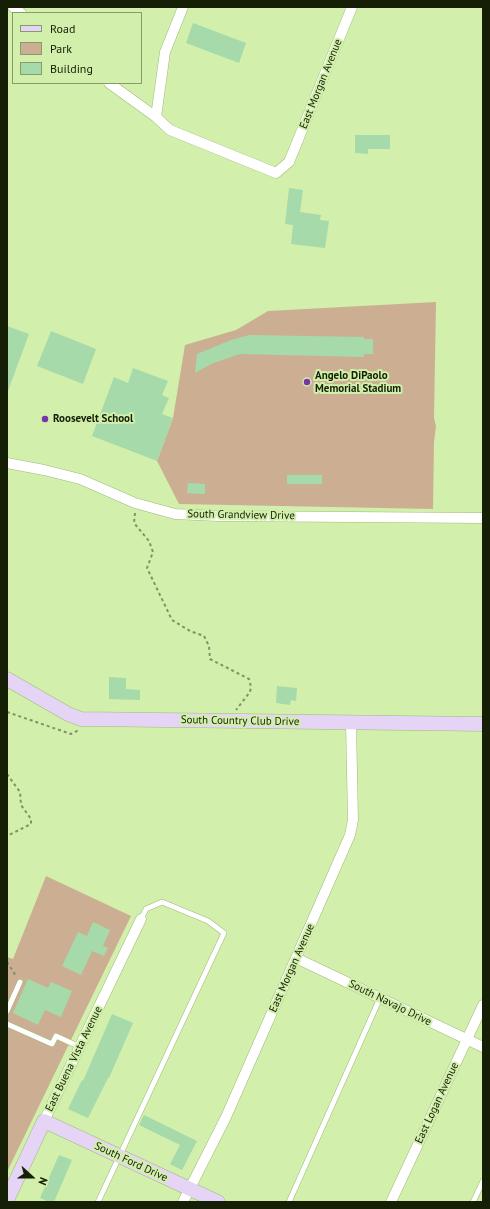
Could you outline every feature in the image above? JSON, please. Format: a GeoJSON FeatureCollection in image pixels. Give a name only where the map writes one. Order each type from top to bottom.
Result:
{"type":"FeatureCollection","features":[{"type":"Feature","properties":{"kind":"main road","name":"South Country Club Drive"},"geometry":{"type":"LineString","coordinates":[[7,679],[68,714],[81,719],[483,724]]}},
{"type":"Feature","properties":{"kind":"main road","name":"South Ford Drive"},"geometry":{"type":"LineString","coordinates":[[44,1121],[218,1202]]}},
{"type":"Feature","properties":{"kind":"main road","name":"East Buena Vista Avenue"},"geometry":{"type":"LineString","coordinates":[[7,1200],[44,1121]]}},
{"type":"Feature","properties":{"kind":"street"},"geometry":{"type":"LineString","coordinates":[[110,84],[156,117],[165,52],[183,7]]}},
{"type":"Feature","properties":{"kind":"street","name":"East Morgan Avenue"},"geometry":{"type":"LineString","coordinates":[[156,117],[170,130],[276,173],[289,162],[352,7]]}},
{"type":"Feature","properties":{"kind":"street","name":"South Grandview Drive"},"geometry":{"type":"LineString","coordinates":[[7,463],[44,470],[80,480],[135,503],[175,514],[218,516],[483,518]]}},
{"type":"Feature","properties":{"kind":"street","name":"East Morgan Avenue"},"geometry":{"type":"LineString","coordinates":[[183,1202],[226,1117],[350,835],[353,820],[350,723]]}},
{"type":"Feature","properties":{"kind":"street","name":"East Buena Vista Avenue"},"geometry":{"type":"LineString","coordinates":[[44,1121],[142,919]]}},
{"type":"Feature","properties":{"kind":"street","name":"South Navajo Drive"},"geometry":{"type":"LineString","coordinates":[[296,958],[483,1047]]}},
{"type":"Feature","properties":{"kind":"street","name":"East Logan Avenue"},"geometry":{"type":"LineString","coordinates":[[391,1202],[483,1005]]}},
{"type":"Feature","properties":{"kind":"lane"},"geometry":{"type":"LineString","coordinates":[[98,1202],[224,933],[208,921],[162,902],[146,909],[142,919]]}},
{"type":"Feature","properties":{"kind":"lane"},"geometry":{"type":"LineString","coordinates":[[7,1011],[20,982]]}},
{"type":"Feature","properties":{"kind":"lane"},"geometry":{"type":"LineString","coordinates":[[289,1202],[380,998]]}},
{"type":"Feature","properties":{"kind":"lane"},"geometry":{"type":"LineString","coordinates":[[7,1024],[52,1044],[56,1036],[80,1047]]}},
{"type":"Feature","properties":{"kind":"lane"},"geometry":{"type":"LineString","coordinates":[[474,1202],[483,1181]]}},
{"type":"Feature","properties":{"kind":"path"},"geometry":{"type":"LineString","coordinates":[[135,503],[134,523],[149,541],[153,552],[147,568],[172,620],[190,631],[204,636],[209,646],[210,659],[249,679],[251,687],[250,692],[233,714],[225,721]]}},
{"type":"Feature","properties":{"kind":"path"},"geometry":{"type":"LineString","coordinates":[[7,712],[71,734],[82,729]]}},
{"type":"Feature","properties":{"kind":"path"},"geometry":{"type":"LineString","coordinates":[[7,774],[20,792],[21,805],[31,819],[31,824],[7,836]]}},
{"type":"Feature","properties":{"kind":"path"},"geometry":{"type":"LineString","coordinates":[[7,962],[20,982]]}},
{"type":"Feature","properties":{"kind":"green space","name":"Angelo DiPaolo Memorial Stadium"},"geometry":{"type":"Polygon","coordinates":[[[436,302],[434,418],[436,426],[434,442],[433,509],[179,504],[157,461],[173,418],[185,345],[236,330],[268,311],[436,302]]]}},
{"type":"Feature","properties":{"kind":"green space"},"geometry":{"type":"Polygon","coordinates":[[[46,876],[131,916],[7,1172],[7,957],[13,959],[46,876]]]}},
{"type":"Feature","properties":{"kind":"building"},"geometry":{"type":"Polygon","coordinates":[[[193,23],[246,43],[239,63],[186,43],[193,23]]]}},
{"type":"Feature","properties":{"kind":"building"},"geometry":{"type":"Polygon","coordinates":[[[355,135],[390,135],[390,149],[368,149],[368,154],[355,153],[355,135]]]}},
{"type":"Feature","properties":{"kind":"building"},"geometry":{"type":"Polygon","coordinates":[[[289,188],[303,190],[300,212],[321,215],[320,220],[329,221],[325,248],[291,244],[293,225],[285,224],[289,188]]]}},
{"type":"Feature","properties":{"kind":"building"},"geometry":{"type":"Polygon","coordinates":[[[7,326],[29,334],[8,391],[7,391],[7,326]]]}},
{"type":"Feature","properties":{"kind":"building"},"geometry":{"type":"Polygon","coordinates":[[[51,331],[96,349],[83,384],[37,366],[51,331]]]}},
{"type":"Feature","properties":{"kind":"building"},"geometry":{"type":"Polygon","coordinates":[[[249,335],[364,337],[364,339],[373,339],[373,354],[364,354],[364,357],[240,354],[211,364],[195,373],[197,354],[231,340],[249,335]]]}},
{"type":"Feature","properties":{"kind":"building"},"geometry":{"type":"Polygon","coordinates":[[[133,368],[168,381],[162,395],[169,398],[162,414],[173,418],[157,461],[92,436],[114,377],[128,383],[133,368]]]}},
{"type":"Feature","properties":{"kind":"building"},"geometry":{"type":"Polygon","coordinates":[[[287,475],[322,475],[322,484],[287,484],[287,475]]]}},
{"type":"Feature","properties":{"kind":"building"},"geometry":{"type":"Polygon","coordinates":[[[188,483],[205,484],[205,494],[187,493],[188,483]]]}},
{"type":"Feature","properties":{"kind":"building"},"geometry":{"type":"Polygon","coordinates":[[[109,677],[126,678],[126,689],[140,690],[140,700],[109,699],[109,677]]]}},
{"type":"Feature","properties":{"kind":"building"},"geometry":{"type":"Polygon","coordinates":[[[277,686],[297,688],[296,701],[291,700],[290,705],[276,703],[277,686]]]}},
{"type":"Feature","properties":{"kind":"building"},"geometry":{"type":"Polygon","coordinates":[[[93,922],[110,930],[103,946],[108,948],[104,956],[92,951],[81,975],[62,966],[78,932],[87,936],[93,922]]]}},
{"type":"Feature","properties":{"kind":"building"},"geometry":{"type":"Polygon","coordinates":[[[28,979],[48,988],[51,982],[72,991],[61,1017],[45,1010],[38,1025],[13,1013],[28,979]]]}},
{"type":"Feature","properties":{"kind":"building"},"geometry":{"type":"Polygon","coordinates":[[[112,1014],[133,1023],[109,1078],[88,1118],[68,1109],[82,1080],[83,1081],[112,1014]]]}},
{"type":"Feature","properties":{"kind":"building"},"geometry":{"type":"Polygon","coordinates":[[[144,1115],[197,1141],[182,1170],[170,1164],[180,1145],[139,1125],[144,1115]]]}},
{"type":"Feature","properties":{"kind":"building"},"geometry":{"type":"Polygon","coordinates":[[[59,1155],[72,1160],[54,1202],[49,1202],[40,1198],[59,1155]]]}},
{"type":"Feature","properties":{"kind":"place","name":"Angelo DiPaolo Memorial Stadium"},"geometry":{"type":"Point","coordinates":[307,382]}},
{"type":"Feature","properties":{"kind":"place","name":"Roosevelt School"},"geometry":{"type":"Point","coordinates":[45,419]}}]}
